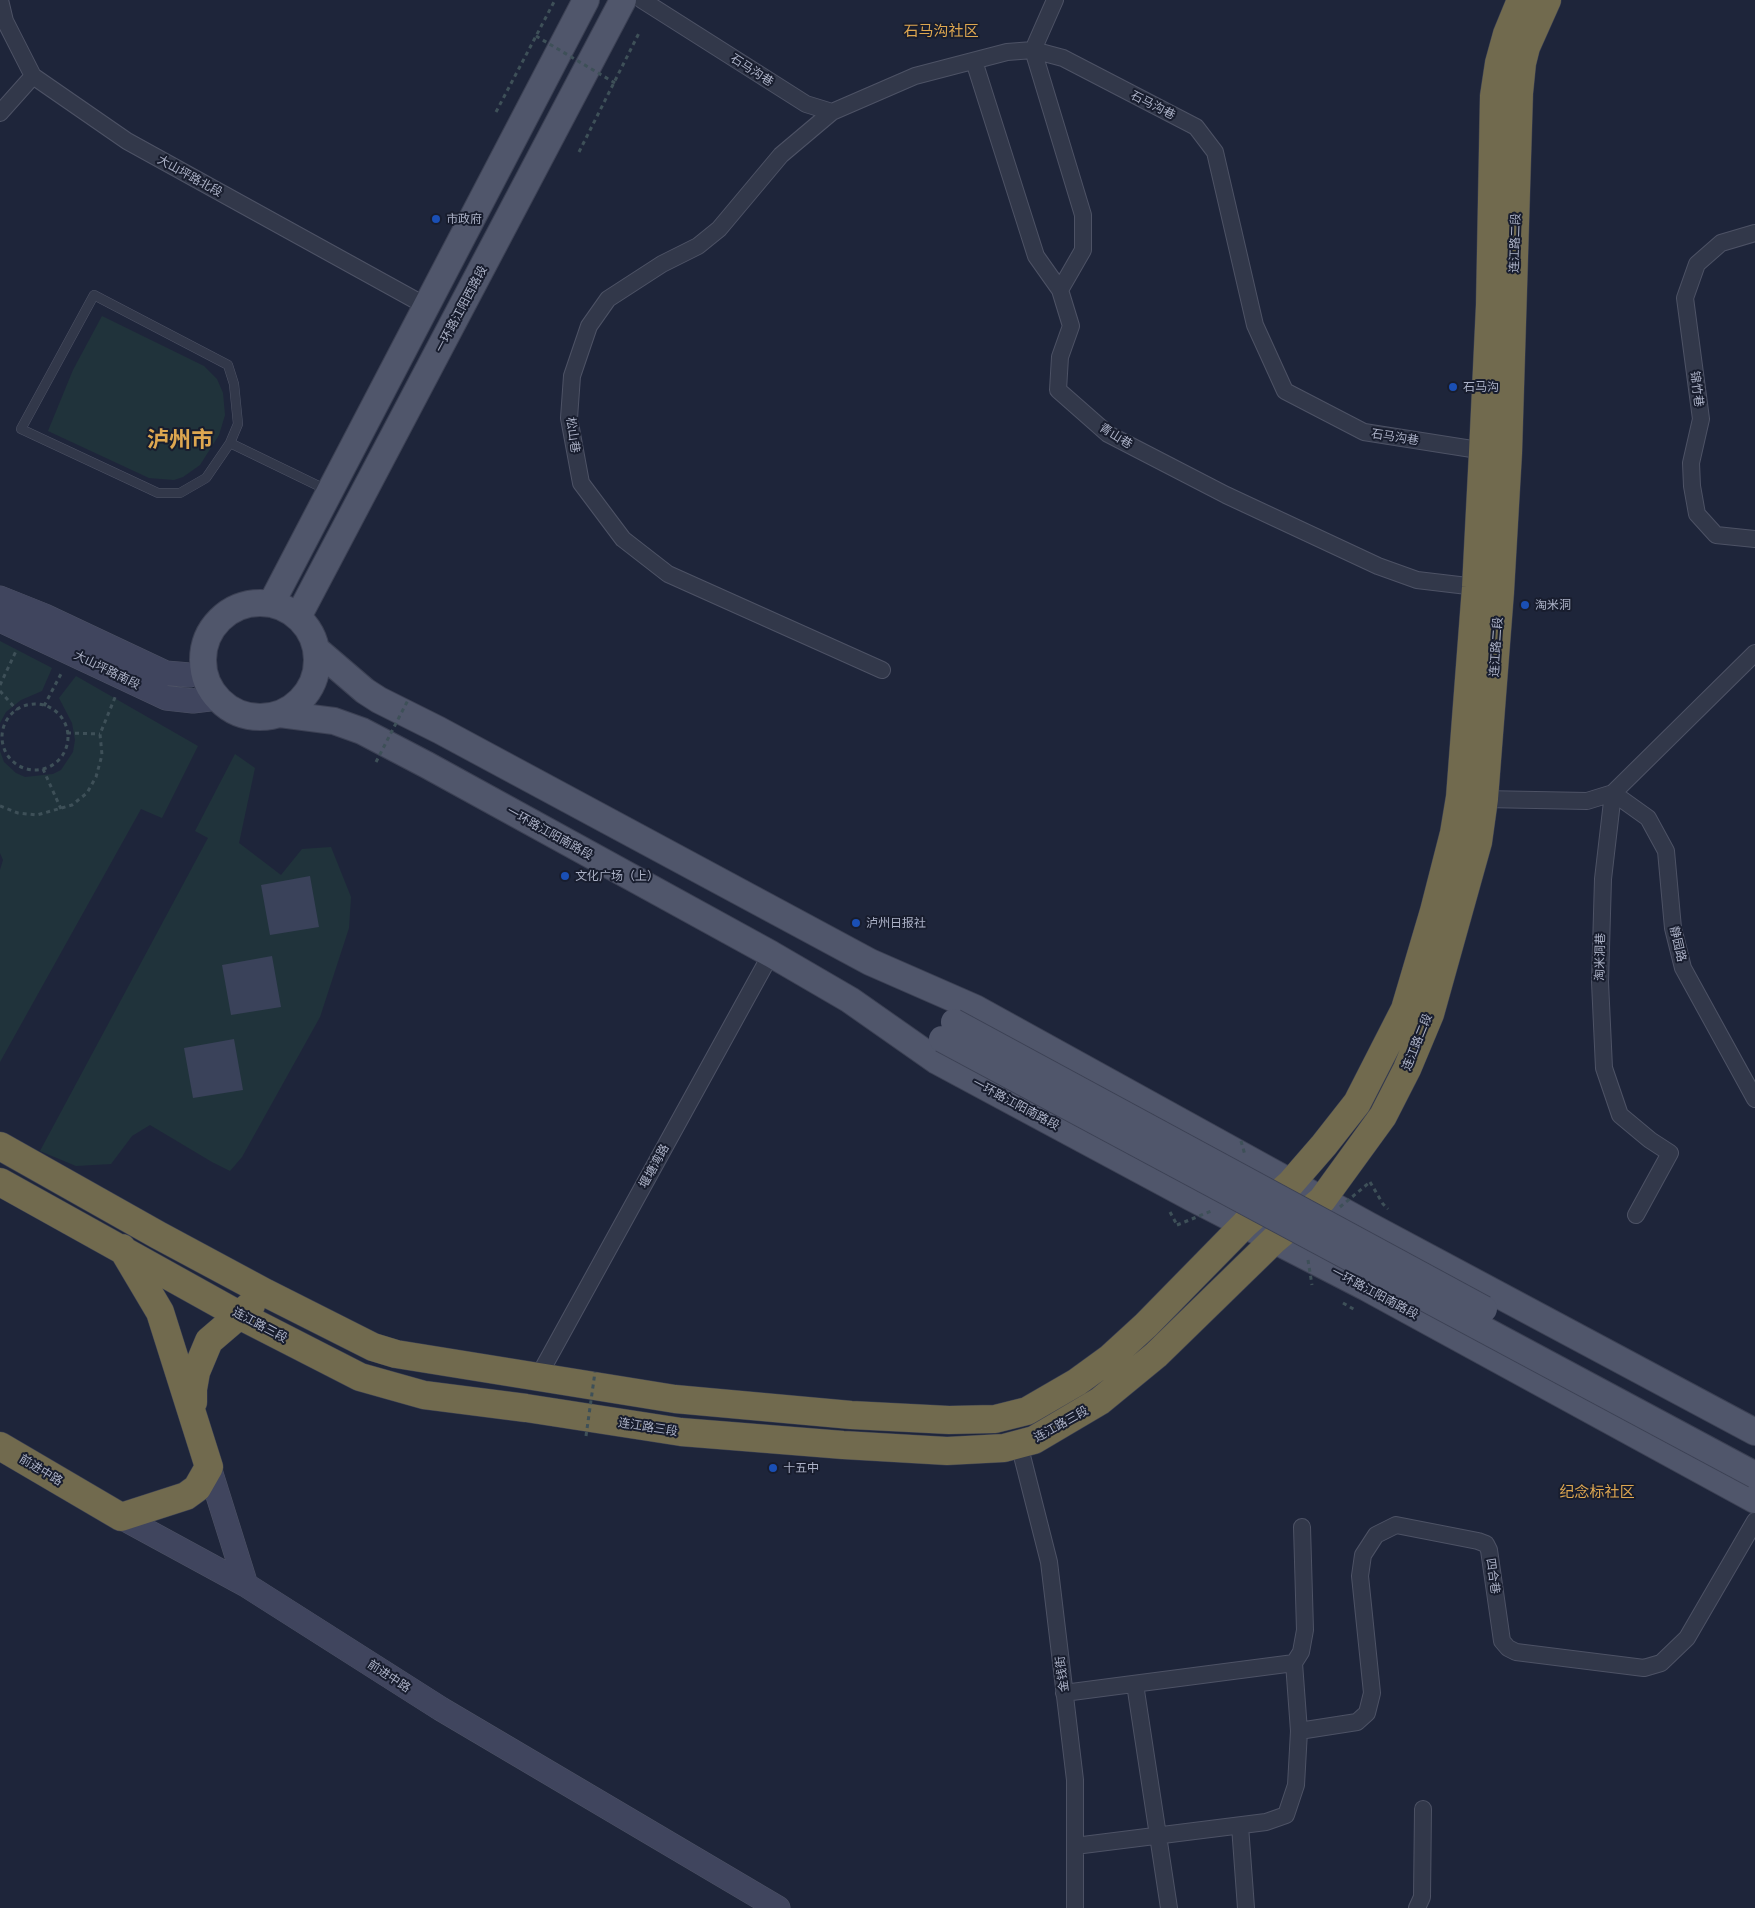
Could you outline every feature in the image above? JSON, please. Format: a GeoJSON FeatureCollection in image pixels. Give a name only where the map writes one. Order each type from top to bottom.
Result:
{"type":"FeatureCollection","features":[{"type":"Feature","properties":{"kind":"highway","name":"连江路二段"},"geometry":{"type":"LineString","coordinates":[[1274,1240],[1322,1200],[1383,1116],[1407,1069],[1426,1022],[1478,842],[1484,799],[1500,592],[1490,305],[1494,96],[1499,62],[1507,34],[1521,0]]}},
{"type":"Feature","properties":{"kind":"highway","name":"连江路二段"},"geometry":{"type":"LineString","coordinates":[[1245,1224],[1291,1183],[1357,1102],[1405,1009],[1434,911],[1454,834],[1460,797],[1476,587],[1496,452],[1522,63],[1526,47],[1548,0]]}},
{"type":"Feature","properties":{"kind":"highway"},"geometry":{"type":"LineString","coordinates":[[0,1146],[266,1293],[374,1347],[396,1354],[644,1395],[851,1415],[949,1420],[995,1419],[1027,1411],[1077,1382],[1110,1358],[1146,1325],[1245,1224]]}},
{"type":"Feature","properties":{"kind":"highway","name":"连江路三段"},"geometry":{"type":"LineString","coordinates":[[0,1182],[239,1314],[360,1377],[424,1395],[526,1408],[681,1432],[843,1445],[947,1450],[1004,1448],[1034,1440],[1063,1425],[1127,1381],[1274,1240]]}},
{"type":"Feature","properties":{"kind":"highway"},"geometry":{"type":"LineString","coordinates":[[121,1517],[186,1496],[197,1488],[209,1468],[160,1312],[122,1248]]}},
{"type":"Feature","properties":{"kind":"highway"},"geometry":{"type":"LineString","coordinates":[[193,1413],[193,1388],[196,1372],[209,1341],[266,1293]]}},
{"type":"Feature","properties":{"kind":"highway","name":"前进中路"},"geometry":{"type":"LineString","coordinates":[[0,1446],[121,1517]]}},
{"type":"Feature","properties":{"kind":"main road"},"geometry":{"type":"LineString","coordinates":[[271,604],[586,0]]}},
{"type":"Feature","properties":{"kind":"main road","name":"一环路江阳西路段"},"geometry":{"type":"LineString","coordinates":[[298,618],[623,0]]}},
{"type":"Feature","properties":{"kind":"main road"},"geometry":{"type":"LineString","coordinates":[[255,603],[271,604],[285,609],[298,618],[310,632],[316,649],[317,665],[313,681],[306,695],[294,707],[280,714],[267,717],[253,717],[234,711],[218,698],[210,686],[205,672],[204,656],[207,640],[214,626],[225,615],[239,607],[255,603]]}},
{"type":"Feature","properties":{"kind":"main road"},"geometry":{"type":"LineString","coordinates":[[316,649],[364,691],[379,700],[440,730],[870,962],[975,1008],[1322,1200],[1755,1432]]}},
{"type":"Feature","properties":{"kind":"main road","name":"一环路江阳南路段"},"geometry":{"type":"LineString","coordinates":[[280,714],[334,721],[362,731],[771,954],[850,1000],[937,1061],[1186,1195],[1245,1224],[1401,1307],[1755,1500]]}},
{"type":"Feature","properties":{"kind":"main road"},"geometry":{"type":"LineString","coordinates":[[870,962],[948,1031],[1755,1476]]}},
{"type":"Feature","properties":{"kind":"main road"},"geometry":{"type":"LineString","coordinates":[[850,1000],[948,1031],[1755,1456]]}},
{"type":"Feature","properties":{"kind":"main road"},"geometry":{"type":"LineString","coordinates":[[1186,1195],[1206,1186],[1213,1176],[1217,1161],[1216,1150],[1208,1136]]}},
{"type":"Feature","properties":{"kind":"main road"},"geometry":{"type":"LineString","coordinates":[[1401,1307],[1389,1288],[1390,1276],[1395,1266],[1404,1258],[1424,1255]]}},
{"type":"Feature","properties":{"kind":"street","name":"大山坪路北段"},"geometry":{"type":"LineString","coordinates":[[0,0],[5,21],[33,76],[127,141],[426,306]]}},
{"type":"Feature","properties":{"kind":"street","name":"石马沟巷"},"geometry":{"type":"LineString","coordinates":[[642,0],[806,104],[832,112],[915,76],[1007,52],[1033,50],[1063,58],[1196,127],[1215,152],[1255,325],[1285,391],[1364,432],[1496,452]]}},
{"type":"Feature","properties":{"kind":"street"},"geometry":{"type":"LineString","coordinates":[[1055,0],[1033,50],[1083,215],[1084,250],[1060,290]]}},
{"type":"Feature","properties":{"kind":"street","name":"青山巷"},"geometry":{"type":"LineString","coordinates":[[974,61],[1036,256],[1060,290],[1071,326],[1060,357],[1058,390],[1108,434],[1226,495],[1378,566],[1417,580],[1476,587]]}},
{"type":"Feature","properties":{"kind":"street"},"geometry":{"type":"LineString","coordinates":[[0,112],[33,76]]}},
{"type":"Feature","properties":{"kind":"street","name":"松山巷"},"geometry":{"type":"LineString","coordinates":[[832,112],[781,155],[719,229],[698,246],[662,264],[608,299],[588,326],[574,368],[569,418],[580,483],[623,539],[668,574],[882,670]]}},
{"type":"Feature","properties":{"kind":"street","name":"锦竹巷"},"geometry":{"type":"LineString","coordinates":[[1755,233],[1722,243],[1697,264],[1685,298],[1701,419],[1691,463],[1692,486],[1698,514],[1716,536],[1755,539]]}},
{"type":"Feature","properties":{"kind":"street","name":"大山坪路南段"},"geometry":{"type":"LineString","coordinates":[[0,598],[166,673],[190,675],[205,672]]}},
{"type":"Feature","properties":{"kind":"street","name":"大山坪路南段"},"geometry":{"type":"LineString","coordinates":[[0,620],[166,698],[193,701],[218,698]]}},
{"type":"Feature","properties":{"kind":"street"},"geometry":{"type":"LineString","coordinates":[[1484,799],[1587,801],[1613,793],[1755,653]]}},
{"type":"Feature","properties":{"kind":"street","name":"静园路"},"geometry":{"type":"LineString","coordinates":[[1613,793],[1648,818],[1666,851],[1673,928],[1683,968],[1755,1099]]}},
{"type":"Feature","properties":{"kind":"street","name":"淘米洞巷"},"geometry":{"type":"LineString","coordinates":[[1613,793],[1603,879],[1600,982],[1604,1068],[1620,1115],[1650,1140],[1670,1153],[1636,1215]]}},
{"type":"Feature","properties":{"kind":"street","name":"堰塘湾路"},"geometry":{"type":"LineString","coordinates":[[538,1377],[771,954]]}},
{"type":"Feature","properties":{"kind":"street","name":"金钱街"},"geometry":{"type":"LineString","coordinates":[[1019,1444],[1049,1562],[1075,1780],[1075,1908]]}},
{"type":"Feature","properties":{"kind":"street"},"geometry":{"type":"LineString","coordinates":[[209,1468],[246,1585]]}},
{"type":"Feature","properties":{"kind":"street","name":"前进中路"},"geometry":{"type":"LineString","coordinates":[[121,1517],[246,1585],[440,1709],[778,1908]]}},
{"type":"Feature","properties":{"kind":"street","name":"四合巷"},"geometry":{"type":"LineString","coordinates":[[1299,1731],[1357,1722],[1367,1713],[1372,1693],[1360,1576],[1363,1556],[1376,1535],[1396,1525],[1486,1544],[1489,1550],[1502,1641],[1508,1648],[1516,1652],[1644,1668],[1661,1663],[1687,1638],[1755,1521]]}},
{"type":"Feature","properties":{"kind":"street"},"geometry":{"type":"LineString","coordinates":[[1075,1846],[1240,1826],[1266,1822],[1286,1814],[1296,1785],[1299,1731],[1294,1662],[1301,1652],[1305,1630],[1302,1527]]}},
{"type":"Feature","properties":{"kind":"street"},"geometry":{"type":"LineString","coordinates":[[1064,1693],[1294,1662]]}},
{"type":"Feature","properties":{"kind":"street"},"geometry":{"type":"LineString","coordinates":[[1135,1684],[1169,1908]]}},
{"type":"Feature","properties":{"kind":"street"},"geometry":{"type":"LineString","coordinates":[[1417,1908],[1422,1897],[1423,1809]]}},
{"type":"Feature","properties":{"kind":"street"},"geometry":{"type":"LineString","coordinates":[[1240,1826],[1246,1908]]}},
{"type":"Feature","properties":{"kind":"lane"},"geometry":{"type":"LineString","coordinates":[[94,295],[228,366],[234,384],[238,424],[230,443],[206,478],[180,493],[158,493],[21,429],[94,295]]}},
{"type":"Feature","properties":{"kind":"lane"},"geometry":{"type":"LineString","coordinates":[[230,443],[329,491]]}},
{"type":"Feature","properties":{"kind":"path"},"geometry":{"type":"LineString","coordinates":[[496,112],[555,0]]}},
{"type":"Feature","properties":{"kind":"path"},"geometry":{"type":"LineString","coordinates":[[579,152],[639,33]]}},
{"type":"Feature","properties":{"kind":"path"},"geometry":{"type":"LineString","coordinates":[[536,36],[614,83]]}},
{"type":"Feature","properties":{"kind":"path"},"geometry":{"type":"LineString","coordinates":[[0,685],[25,631]]}},
{"type":"Feature","properties":{"kind":"path"},"geometry":{"type":"LineString","coordinates":[[44,706],[72,654]]}},
{"type":"Feature","properties":{"kind":"path"},"geometry":{"type":"LineString","coordinates":[[0,806],[18,813],[37,815],[61,810],[72,805],[87,793],[96,778],[102,755],[100,734],[122,678]]}},
{"type":"Feature","properties":{"kind":"path"},"geometry":{"type":"LineString","coordinates":[[0,691],[17,710]]}},
{"type":"Feature","properties":{"kind":"path"},"geometry":{"type":"LineString","coordinates":[[376,762],[408,700]]}},
{"type":"Feature","properties":{"kind":"path"},"geometry":{"type":"LineString","coordinates":[[34,704],[54,711],[62,719],[67,733],[65,751],[50,767],[28,769],[18,765],[2,750],[3,729],[8,719],[17,710],[34,704]]}},
{"type":"Feature","properties":{"kind":"path"},"geometry":{"type":"LineString","coordinates":[[67,733],[100,734]]}},
{"type":"Feature","properties":{"kind":"path"},"geometry":{"type":"LineString","coordinates":[[43,769],[61,810]]}},
{"type":"Feature","properties":{"kind":"path"},"geometry":{"type":"LineString","coordinates":[[1370,1182],[1383,1204],[1389,1210]]}},
{"type":"Feature","properties":{"kind":"path"},"geometry":{"type":"LineString","coordinates":[[586,1436],[595,1372]]}},
{"type":"Feature","properties":{"kind":"shaded area"},"geometry":{"type":"Polygon","coordinates":[[[102,316],[204,366],[217,379],[223,393],[225,415],[219,435],[200,465],[183,477],[174,480],[149,478],[48,431],[73,370],[102,316]]]}},
{"type":"Feature","properties":{"kind":"shaded area"},"geometry":{"type":"Polygon","coordinates":[[[0,641],[52,668],[42,691],[21,700],[6,712],[0,723],[0,641]]]}},
{"type":"Feature","properties":{"kind":"shaded area"},"geometry":{"type":"Polygon","coordinates":[[[76,676],[198,746],[162,818],[141,809],[0,1062],[0,870],[3,860],[0,853],[0,751],[4,762],[16,773],[25,777],[53,774],[61,770],[73,752],[75,740],[72,723],[59,698],[76,676]]]}},
{"type":"Feature","properties":{"kind":"shaded area"},"geometry":{"type":"Polygon","coordinates":[[[235,754],[255,768],[239,843],[281,875],[302,849],[331,847],[351,897],[349,928],[320,1017],[242,1157],[230,1171],[150,1125],[132,1136],[111,1164],[76,1166],[40,1151],[208,838],[195,831],[235,754]]]}},
{"type":"Feature","properties":{"kind":"building"},"geometry":{"type":"Polygon","coordinates":[[[310,876],[319,927],[270,935],[261,885],[310,876]]]}},
{"type":"Feature","properties":{"kind":"building"},"geometry":{"type":"Polygon","coordinates":[[[272,956],[281,1007],[231,1015],[222,965],[272,956]]]}},
{"type":"Feature","properties":{"kind":"building"},"geometry":{"type":"Polygon","coordinates":[[[234,1039],[243,1090],[193,1098],[184,1048],[234,1039]]]}},
{"type":"Feature","properties":{"kind":"place","name":"市政府"},"geometry":{"type":"Point","coordinates":[436,219]}},
{"type":"Feature","properties":{"kind":"place","name":"石马沟"},"geometry":{"type":"Point","coordinates":[1453,387]}},
{"type":"Feature","properties":{"kind":"place","name":"淘米洞"},"geometry":{"type":"Point","coordinates":[1525,605]}},
{"type":"Feature","properties":{"kind":"place","name":"文化广场（上）"},"geometry":{"type":"Point","coordinates":[565,876]}},
{"type":"Feature","properties":{"kind":"place","name":"泸州日报社"},"geometry":{"type":"Point","coordinates":[856,923]}},
{"type":"Feature","properties":{"kind":"place","name":"十五中"},"geometry":{"type":"Point","coordinates":[773,1468]}},
{"type":"Feature","properties":{"kind":"district","name":"石马沟社区"},"geometry":{"type":"Point","coordinates":[941,31]}},
{"type":"Feature","properties":{"kind":"district","name":"泸州市"},"geometry":{"type":"Point","coordinates":[180,440]}},
{"type":"Feature","properties":{"kind":"district","name":"纪念标社区"},"geometry":{"type":"Point","coordinates":[1597,1492]}}]}
